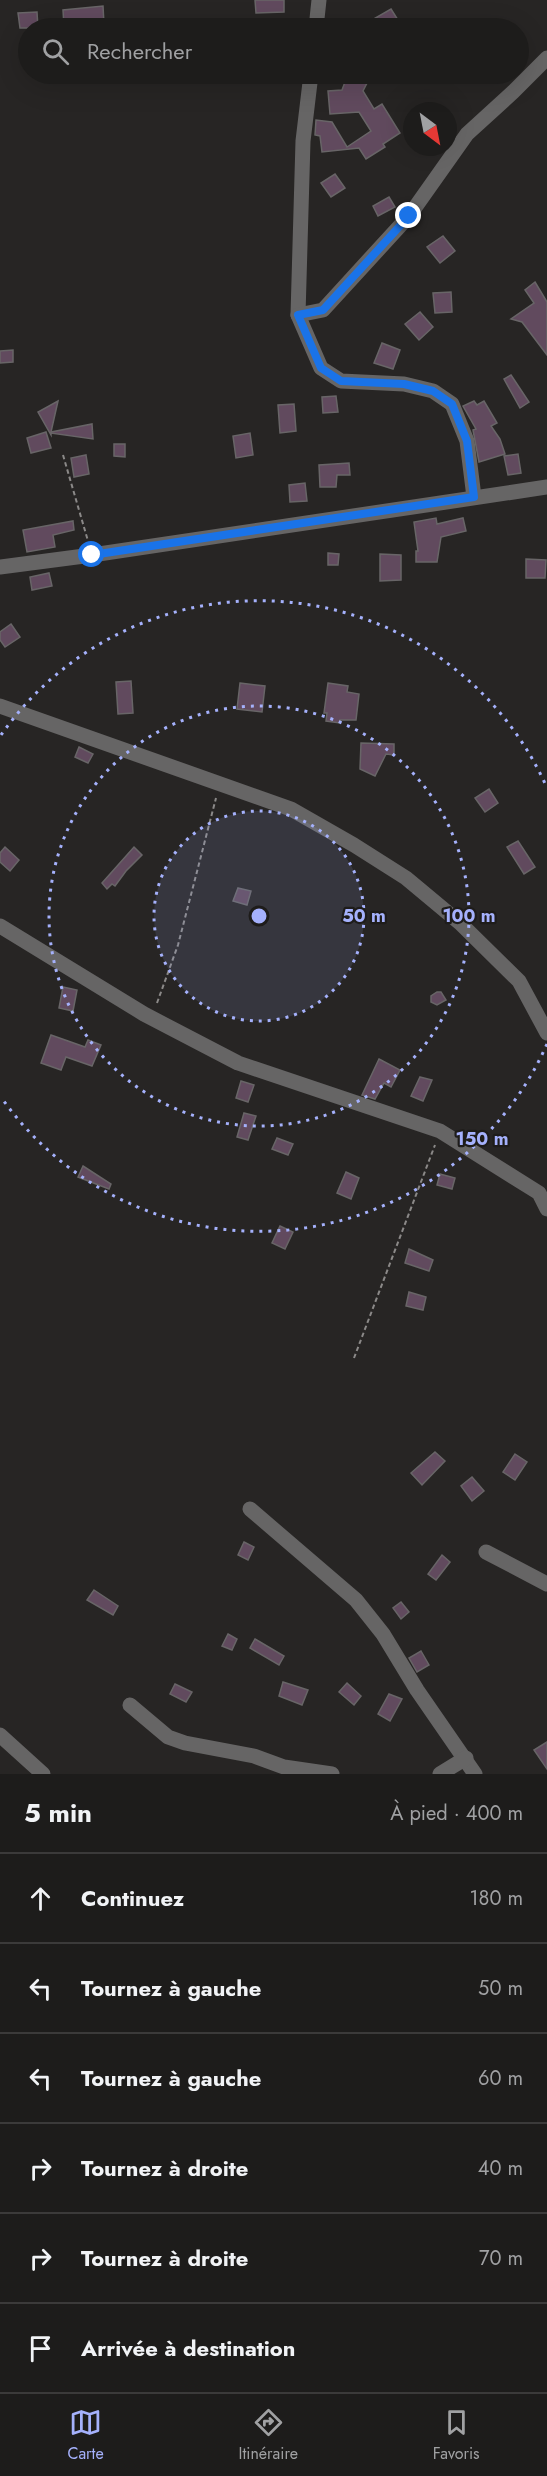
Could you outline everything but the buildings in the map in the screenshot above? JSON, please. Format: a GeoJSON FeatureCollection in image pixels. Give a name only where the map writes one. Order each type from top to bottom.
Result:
{"type":"FeatureCollection","features":[{"type":"Feature","properties":{"kind":"street"},"geometry":{"type":"LineString","coordinates":[[317,18],[319,0]]}},
{"type":"Feature","properties":{"kind":"street"},"geometry":{"type":"LineString","coordinates":[[529,75],[547,58]]}},
{"type":"Feature","properties":{"kind":"street"},"geometry":{"type":"LineString","coordinates":[[310,84],[303,141],[298,315],[321,368],[341,381],[404,384],[433,391],[452,404],[467,441],[474,497]]}},
{"type":"Feature","properties":{"kind":"street"},"geometry":{"type":"LineString","coordinates":[[298,315],[323,310],[409,216],[467,134],[520,84]]}},
{"type":"Feature","properties":{"kind":"street"},"geometry":{"type":"LineString","coordinates":[[0,567],[547,487]]}},
{"type":"Feature","properties":{"kind":"street"},"geometry":{"type":"LineString","coordinates":[[0,706],[291,809],[354,845],[406,878],[460,923],[519,981],[547,1033]]}},
{"type":"Feature","properties":{"kind":"street"},"geometry":{"type":"LineString","coordinates":[[0,926],[152,1018],[238,1063],[440,1131],[539,1193],[547,1209]]}},
{"type":"Feature","properties":{"kind":"street"},"geometry":{"type":"LineString","coordinates":[[250,1509],[356,1600],[383,1634],[417,1690],[476,1774]]}},
{"type":"Feature","properties":{"kind":"street"},"geometry":{"type":"LineString","coordinates":[[486,1552],[547,1584]]}},
{"type":"Feature","properties":{"kind":"street"},"geometry":{"type":"LineString","coordinates":[[130,1705],[168,1737],[185,1743],[254,1756],[284,1767],[332,1774]]}},
{"type":"Feature","properties":{"kind":"street"},"geometry":{"type":"LineString","coordinates":[[0,1735],[43,1774]]}},
{"type":"Feature","properties":{"kind":"street"},"geometry":{"type":"LineString","coordinates":[[440,1774],[466,1758]]}},
{"type":"Feature","properties":{"kind":"path"},"geometry":{"type":"LineString","coordinates":[[63,454],[92,555]]}},
{"type":"Feature","properties":{"kind":"path"},"geometry":{"type":"LineString","coordinates":[[152,1018],[178,945],[217,793]]}},
{"type":"Feature","properties":{"kind":"path"},"geometry":{"type":"LineString","coordinates":[[354,1358],[440,1131]]}},
{"type":"Feature","properties":{"kind":"route"},"geometry":{"type":"LineString","coordinates":[[92,555],[474,497],[467,441],[452,404],[433,391],[404,384],[341,381],[321,368],[298,315],[323,310],[384,246],[409,216]]}}]}
